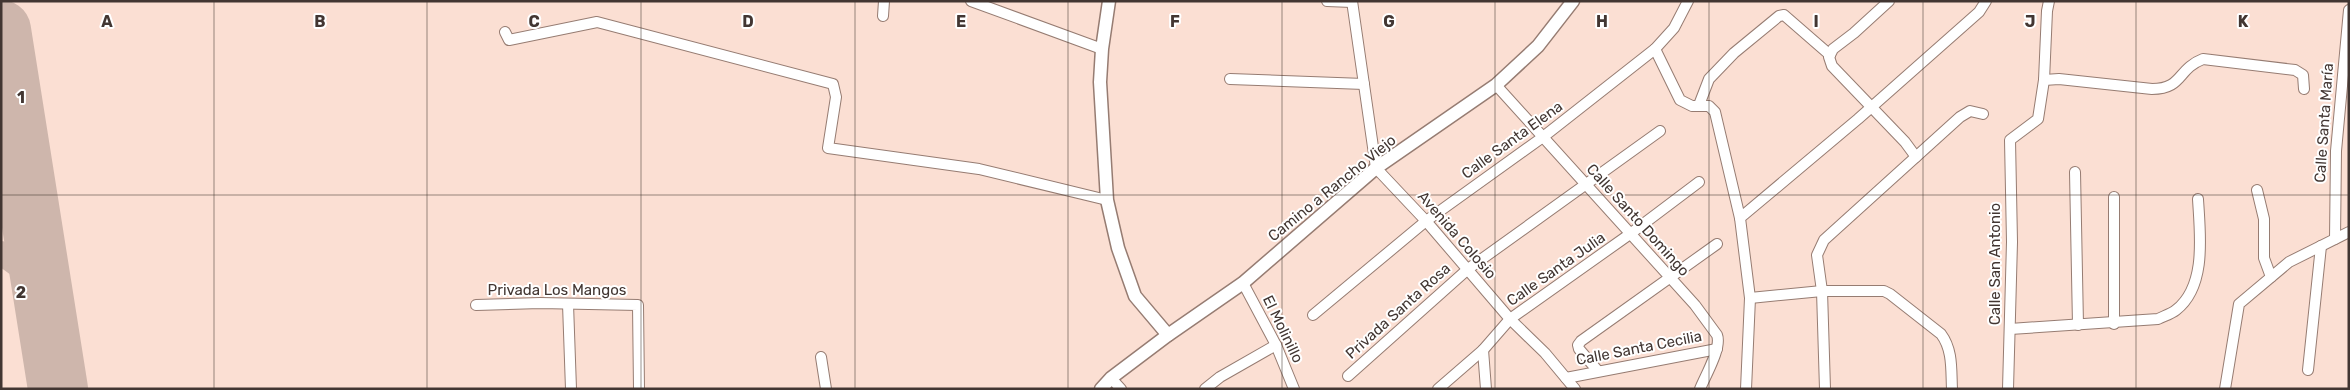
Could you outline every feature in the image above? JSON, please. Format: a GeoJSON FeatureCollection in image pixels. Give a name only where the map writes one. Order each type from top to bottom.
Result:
{"type":"FeatureCollection","features":[{"type":"Feature","properties":{"kind":"street"},"geometry":{"type":"LineString","coordinates":[[883,16],[884,1]]}},
{"type":"Feature","properties":{"kind":"street"},"geometry":{"type":"LineString","coordinates":[[971,1],[1102,49]]}},
{"type":"Feature","properties":{"kind":"street"},"geometry":{"type":"LineString","coordinates":[[1109,1],[1102,49],[1100,82],[1107,200],[1118,248],[1135,296],[1168,335]]}},
{"type":"Feature","properties":{"kind":"street"},"geometry":{"type":"LineString","coordinates":[[1327,1],[1352,2],[1376,168]]}},
{"type":"Feature","properties":{"kind":"street","name":"Camino a Rancho Viejo"},"geometry":{"type":"LineString","coordinates":[[1100,389],[1111,378],[1168,335],[1243,283],[1376,168],[1496,85],[1538,46],[1573,1]]}},
{"type":"Feature","properties":{"kind":"street","name":"Calle Santa Elena"},"geometry":{"type":"LineString","coordinates":[[1313,315],[1426,221],[1543,137],[1655,49],[1674,28],[1688,1]]}},
{"type":"Feature","properties":{"kind":"street"},"geometry":{"type":"LineString","coordinates":[[1830,55],[1833,50],[1889,1]]}},
{"type":"Feature","properties":{"kind":"street"},"geometry":{"type":"LineString","coordinates":[[1740,218],[1872,107],[1979,12],[1986,1]]}},
{"type":"Feature","properties":{"kind":"street"},"geometry":{"type":"LineString","coordinates":[[2049,1],[2046,11],[2044,80],[2059,79],[2166,89],[2177,81],[2190,64],[2204,59],[2295,70],[2303,75],[2304,88]]}},
{"type":"Feature","properties":{"kind":"street","name":"Calle Santa María"},"geometry":{"type":"LineString","coordinates":[[2335,239],[2336,151],[2349,10]]}},
{"type":"Feature","properties":{"kind":"street"},"geometry":{"type":"LineString","coordinates":[[1699,104],[1709,79],[1734,53],[1779,16],[1784,15],[1830,55],[1832,66],[1872,107],[1916,157]]}},
{"type":"Feature","properties":{"kind":"street"},"geometry":{"type":"LineString","coordinates":[[505,32],[509,40],[597,22],[833,84],[836,97],[828,148],[979,169],[1107,200]]}},
{"type":"Feature","properties":{"kind":"street"},"geometry":{"type":"LineString","coordinates":[[1655,49],[1680,100],[1692,106],[1699,104],[1709,106],[1715,112],[1716,123],[1740,218],[1750,298],[1746,389]]}},
{"type":"Feature","properties":{"kind":"street"},"geometry":{"type":"LineString","coordinates":[[1230,79],[1364,84]]}},
{"type":"Feature","properties":{"kind":"street","name":"Calle San Antonio"},"geometry":{"type":"LineString","coordinates":[[2008,389],[2010,329],[2010,140],[2038,119],[2044,80]]}},
{"type":"Feature","properties":{"kind":"street","name":"Calle Santo Domingo"},"geometry":{"type":"LineString","coordinates":[[1496,85],[1695,305],[1717,335],[1719,340],[1717,349]]}},
{"type":"Feature","properties":{"kind":"street"},"geometry":{"type":"LineString","coordinates":[[1824,389],[1822,291],[1817,255],[1824,240],[1970,111],[1983,114]]}},
{"type":"Feature","properties":{"kind":"street","name":"Privada Santa Rosa"},"geometry":{"type":"LineString","coordinates":[[1348,376],[1468,269],[1660,131]]}},
{"type":"Feature","properties":{"kind":"street","name":"Avenida Colosio"},"geometry":{"type":"LineString","coordinates":[[1376,168],[1426,221],[1510,319],[1545,353],[1575,389]]}},
{"type":"Feature","properties":{"kind":"street"},"geometry":{"type":"LineString","coordinates":[[2075,172],[2078,325]]}},
{"type":"Feature","properties":{"kind":"street","name":"Calle Santa Julia"},"geometry":{"type":"LineString","coordinates":[[1438,389],[1483,350],[1510,319],[1630,234],[1699,182]]}},
{"type":"Feature","properties":{"kind":"street"},"geometry":{"type":"LineString","coordinates":[[2257,190],[2264,218],[2264,258],[2271,277]]}},
{"type":"Feature","properties":{"kind":"street"},"geometry":{"type":"LineString","coordinates":[[2114,198],[2114,324]]}},
{"type":"Feature","properties":{"kind":"street"},"geometry":{"type":"LineString","coordinates":[[2010,329],[2114,324],[2158,319],[2176,310],[2191,292],[2197,279],[2198,199]]}},
{"type":"Feature","properties":{"kind":"street"},"geometry":{"type":"LineString","coordinates":[[2224,389],[2239,304],[2289,262],[2349,232]]}},
{"type":"Feature","properties":{"kind":"street"},"geometry":{"type":"LineString","coordinates":[[1598,371],[1579,349],[1580,341],[1717,244]]}},
{"type":"Feature","properties":{"kind":"street"},"geometry":{"type":"LineString","coordinates":[[2308,370],[2322,246]]}},
{"type":"Feature","properties":{"kind":"street","name":"El Molinillo"},"geometry":{"type":"LineString","coordinates":[[1243,283],[1276,345],[1294,389]]}},
{"type":"Feature","properties":{"kind":"street"},"geometry":{"type":"LineString","coordinates":[[1750,298],[1822,291],[1884,291],[1941,334],[1947,342],[1950,354],[1952,389]]}},
{"type":"Feature","properties":{"kind":"street"},"geometry":{"type":"LineString","coordinates":[[568,304],[571,389]]}},
{"type":"Feature","properties":{"kind":"street","name":"Privada Los Mangos"},"geometry":{"type":"LineString","coordinates":[[476,305],[638,305],[639,389]]}},
{"type":"Feature","properties":{"kind":"street"},"geometry":{"type":"LineString","coordinates":[[1205,389],[1220,377],[1276,345]]}},
{"type":"Feature","properties":{"kind":"street"},"geometry":{"type":"LineString","coordinates":[[1700,389],[1717,349]]}},
{"type":"Feature","properties":{"kind":"street","name":"Calle Santa Cecilia"},"geometry":{"type":"LineString","coordinates":[[1566,378],[1717,349]]}},
{"type":"Feature","properties":{"kind":"street"},"geometry":{"type":"LineString","coordinates":[[1483,350],[1486,389]]}},
{"type":"Feature","properties":{"kind":"street"},"geometry":{"type":"LineString","coordinates":[[821,357],[826,389]]}},
{"type":"Feature","properties":{"kind":"street"},"geometry":{"type":"LineString","coordinates":[[1111,378],[1121,389]]}},
{"type":"Feature","properties":{"kind":"taxiway"},"geometry":{"type":"LineString","coordinates":[[1,116],[15,121]]}},
{"type":"Feature","properties":{"kind":"taxiway"},"geometry":{"type":"LineString","coordinates":[[1,253],[41,282]]}},
{"type":"Feature","properties":{"kind":"runway"},"geometry":{"type":"LineString","coordinates":[[1,30],[58,389]]}}]}
